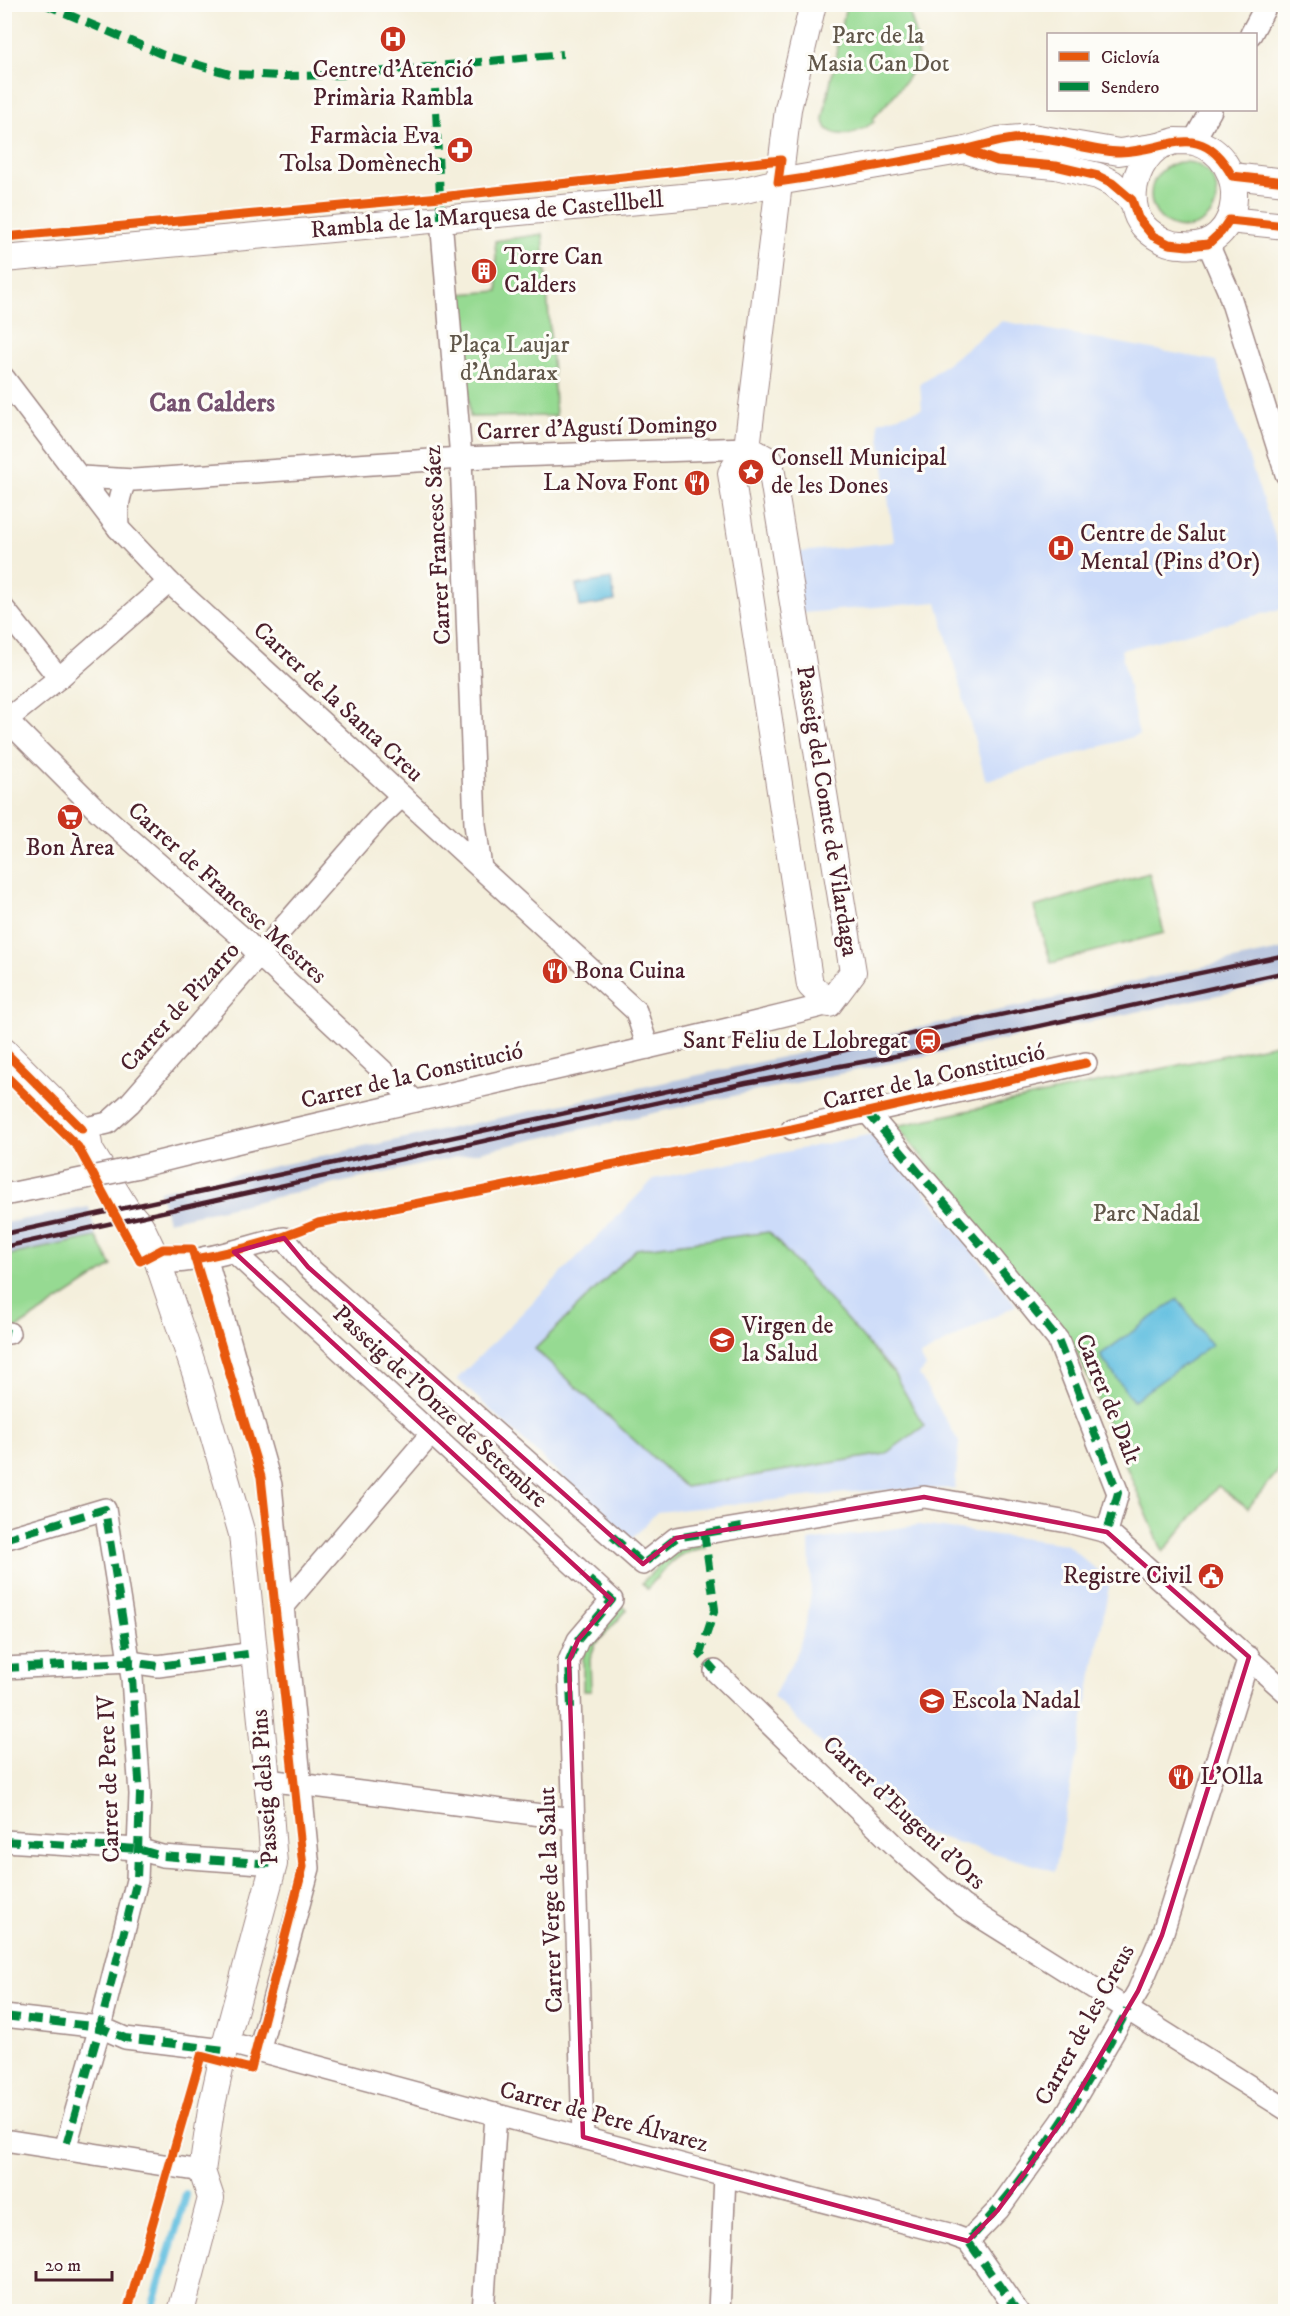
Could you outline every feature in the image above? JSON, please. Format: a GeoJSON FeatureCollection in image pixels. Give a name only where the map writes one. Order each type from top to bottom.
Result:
{"type":"FeatureCollection","features":[{"type":"Feature","properties":{"kind":"street"},"geometry":{"type":"LineString","coordinates":[[1252,33],[1267,4]]}},
{"type":"Feature","properties":{"kind":"street","name":"Passeig del Comte de Vilardaga"},"geometry":{"type":"LineString","coordinates":[[747,448],[770,461],[853,972],[830,1004],[810,985],[731,473],[747,448],[788,109],[809,6]]}},
{"type":"Feature","properties":{"kind":"street"},"geometry":{"type":"LineString","coordinates":[[1193,142],[1210,111]]}},
{"type":"Feature","properties":{"kind":"street","name":"Rambla de la Marquesa de Castellbell"},"geometry":{"type":"LineString","coordinates":[[4,259],[737,192],[778,182],[966,150],[998,140],[1032,137],[1119,152],[1159,146]]}},
{"type":"Feature","properties":{"kind":"street"},"geometry":{"type":"LineString","coordinates":[[1175,141],[1193,142],[1223,159],[1232,176],[1234,208],[1221,232],[1208,244],[1188,246],[1169,244],[1153,236],[1138,218],[1132,200],[1135,182],[1145,160],[1159,146],[1175,141]]}},
{"type":"Feature","properties":{"kind":"street","name":"Rambla de la Marquesa de Castellbell"},"geometry":{"type":"LineString","coordinates":[[966,150],[998,161],[1056,166],[1098,176],[1112,183],[1132,200]]}},
{"type":"Feature","properties":{"kind":"street"},"geometry":{"type":"LineString","coordinates":[[1232,176],[1286,182]]}},
{"type":"Feature","properties":{"kind":"street","name":"Carrer Francesc Sáez"},"geometry":{"type":"LineString","coordinates":[[441,219],[461,458],[475,824],[482,868]]}},
{"type":"Feature","properties":{"kind":"street"},"geometry":{"type":"LineString","coordinates":[[1229,220],[1286,226]]}},
{"type":"Feature","properties":{"kind":"street"},"geometry":{"type":"LineString","coordinates":[[1208,244],[1228,290],[1286,474]]}},
{"type":"Feature","properties":{"kind":"street","name":"Carrer de la Santa Creu"},"geometry":{"type":"LineString","coordinates":[[4,378],[118,528],[169,582],[636,1011],[648,1048]]}},
{"type":"Feature","properties":{"kind":"street","name":"Carrer d'Agustí Domingo"},"geometry":{"type":"LineString","coordinates":[[81,477],[126,480],[461,458],[747,448]]}},
{"type":"Feature","properties":{"kind":"street"},"geometry":{"type":"LineString","coordinates":[[118,528],[117,505],[126,480]]}},
{"type":"Feature","properties":{"kind":"street"},"geometry":{"type":"LineString","coordinates":[[6,721],[169,582]]}},
{"type":"Feature","properties":{"kind":"street"},"geometry":{"type":"LineString","coordinates":[[4,609],[59,678]]}},
{"type":"Feature","properties":{"kind":"street","name":"Carrer de Francesc Mestres"},"geometry":{"type":"LineString","coordinates":[[6,721],[98,811],[245,940],[415,1101]]}},
{"type":"Feature","properties":{"kind":"street","name":"Carrer de Pizarro"},"geometry":{"type":"LineString","coordinates":[[82,1130],[108,1123],[130,1103],[379,818],[402,796]]}},
{"type":"Feature","properties":{"kind":"street","name":"Carrer de la Constitució"},"geometry":{"type":"LineString","coordinates":[[4,1194],[135,1168],[830,1004]]}},
{"type":"Feature","properties":{"kind":"street"},"geometry":{"type":"LineString","coordinates":[[4,1051],[82,1130]]}},
{"type":"Feature","properties":{"kind":"street","name":"Carrer de la Constitució"},"geometry":{"type":"LineString","coordinates":[[792,1129],[1086,1063]]}},
{"type":"Feature","properties":{"kind":"street","name":"Carrer de Dalt"},"geometry":{"type":"LineString","coordinates":[[867,1112],[987,1252],[1058,1340],[1118,1493],[1107,1532]]}},
{"type":"Feature","properties":{"kind":"street","name":"Passeig dels Pins"},"geometry":{"type":"LineString","coordinates":[[82,1130],[88,1139],[90,1150],[126,1210],[141,1226],[158,1262],[195,1372],[242,1534],[267,1780],[274,1864],[225,2046],[211,2109],[202,2171],[211,2198],[181,2312]]}},
{"type":"Feature","properties":{"kind":"street","name":"Passeig de l'Onze de Setembre"},"geometry":{"type":"LineString","coordinates":[[234,1252],[284,1238],[308,1267],[643,1564],[676,1538],[924,1497],[1068,1522],[1107,1532]]}},
{"type":"Feature","properties":{"kind":"street"},"geometry":{"type":"LineString","coordinates":[[158,1262],[172,1263],[234,1252]]}},
{"type":"Feature","properties":{"kind":"street","name":"Passeig de l'Onze de Setembre"},"geometry":{"type":"LineString","coordinates":[[234,1252],[612,1600],[578,1641],[569,1661]]}},
{"type":"Feature","properties":{"kind":"street","name":"Passeig dels Pins"},"geometry":{"type":"LineString","coordinates":[[206,1257],[271,1485],[309,1868],[259,2051]]}},
{"type":"Feature","properties":{"kind":"street"},"geometry":{"type":"LineString","coordinates":[[284,1606],[432,1434]]}},
{"type":"Feature","properties":{"kind":"street","name":"Carrer de Pere IV"},"geometry":{"type":"LineString","coordinates":[[4,1539],[105,1509],[130,1662],[140,1794],[137,1880],[100,2026],[65,2149]]}},
{"type":"Feature","properties":{"kind":"street"},"geometry":{"type":"LineString","coordinates":[[1107,1532],[1286,1692]]}},
{"type":"Feature","properties":{"kind":"street"},"geometry":{"type":"LineString","coordinates":[[4,1668],[130,1662],[158,1666],[254,1653]]}},
{"type":"Feature","properties":{"kind":"street","name":"Carrer de les Creus"},"geometry":{"type":"LineString","coordinates":[[968,2241],[998,2210],[1062,2121],[1138,1991],[1162,1935],[1249,1657]]}},
{"type":"Feature","properties":{"kind":"street","name":"Carrer Verge de la Salut"},"geometry":{"type":"LineString","coordinates":[[569,1661],[583,2137]]}},
{"type":"Feature","properties":{"kind":"street","name":"Carrer d'Eugeni d'Ors"},"geometry":{"type":"LineString","coordinates":[[715,1671],[903,1853],[963,1906],[1286,2109]]}},
{"type":"Feature","properties":{"kind":"street"},"geometry":{"type":"LineString","coordinates":[[267,1780],[573,1819]]}},
{"type":"Feature","properties":{"kind":"street"},"geometry":{"type":"LineString","coordinates":[[4,1841],[138,1849],[162,1856],[274,1864]]}},
{"type":"Feature","properties":{"kind":"street","name":"Carrer de Pere Álvarez"},"geometry":{"type":"LineString","coordinates":[[4,2016],[100,2026],[125,2038],[259,2051],[968,2241]]}},
{"type":"Feature","properties":{"kind":"street"},"geometry":{"type":"LineString","coordinates":[[483,2312],[496,2114]]}},
{"type":"Feature","properties":{"kind":"street"},"geometry":{"type":"LineString","coordinates":[[4,2140],[202,2171]]}},
{"type":"Feature","properties":{"kind":"street"},"geometry":{"type":"LineString","coordinates":[[719,2312],[725,2176]]}},
{"type":"Feature","properties":{"kind":"street"},"geometry":{"type":"LineString","coordinates":[[968,2241],[1018,2312]]}},
{"type":"Feature","properties":{"kind":"highlighted area"},"geometry":{"type":"Polygon","coordinates":[[[284,1238],[308,1267],[643,1564],[676,1538],[924,1497],[1107,1532],[1249,1657],[1162,1935],[1138,1991],[1062,2121],[998,2210],[968,2241],[583,2137],[569,1661],[578,1640],[612,1600],[234,1252],[284,1238]]]}},
{"type":"Feature","properties":{"kind":"shaded area","name":"Centre de Salut Mental (Pins d'Or)"},"geometry":{"type":"Polygon","coordinates":[[[1002,321],[1216,361],[1285,566],[1285,608],[1121,650],[1139,735],[986,781],[937,602],[802,613],[792,553],[894,542],[878,422],[922,409],[920,384],[1002,321]]]}},
{"type":"Feature","properties":{"kind":"shaded area"},"geometry":{"type":"Polygon","coordinates":[[[1285,949],[1285,981],[690,1105],[168,1221],[159,1191],[1285,949]]]}},
{"type":"Feature","properties":{"kind":"shaded area","name":"Virgen de la Salud"},"geometry":{"type":"Polygon","coordinates":[[[878,1133],[1016,1305],[920,1356],[926,1367],[919,1375],[959,1442],[955,1488],[865,1491],[657,1512],[631,1540],[457,1379],[654,1179],[878,1133]]]}},
{"type":"Feature","properties":{"kind":"shaded area"},"geometry":{"type":"Polygon","coordinates":[[[89,1207],[96,1237],[5,1256],[5,1223],[89,1207]]]}},
{"type":"Feature","properties":{"kind":"shaded area","name":"Escola Nadal"},"geometry":{"type":"Polygon","coordinates":[[[919,1525],[1066,1544],[1110,1581],[1055,1871],[908,1828],[773,1696],[795,1658],[805,1629],[811,1594],[809,1541],[919,1525]]]}},
{"type":"Feature","properties":{"kind":"green space","name":"Parc de la Masia Can Dot"},"geometry":{"type":"Polygon","coordinates":[[[846,5],[907,5],[916,33],[918,50],[917,59],[908,77],[873,119],[874,122],[857,132],[839,134],[827,129],[823,119],[846,5]]]}},
{"type":"Feature","properties":{"kind":"green space"},"geometry":{"type":"Polygon","coordinates":[[[1184,162],[1197,165],[1207,172],[1214,182],[1217,195],[1214,208],[1207,218],[1197,225],[1184,228],[1171,225],[1161,218],[1154,208],[1151,195],[1154,182],[1161,172],[1171,165],[1184,162]]]}},
{"type":"Feature","properties":{"kind":"green space","name":"Plaça Laujar d'Andarax"},"geometry":{"type":"Polygon","coordinates":[[[543,234],[556,416],[470,417],[460,294],[498,291],[495,241],[543,234]]]}},
{"type":"Feature","properties":{"kind":"green space"},"geometry":{"type":"Polygon","coordinates":[[[1149,873],[1164,933],[1051,963],[1034,907],[1149,873]]]}},
{"type":"Feature","properties":{"kind":"green space","name":"Parc Nadal"},"geometry":{"type":"Polygon","coordinates":[[[1285,1042],[1285,1463],[1248,1508],[1218,1486],[1163,1552],[1074,1345],[897,1126],[1285,1042]]]}},
{"type":"Feature","properties":{"kind":"green space"},"geometry":{"type":"Polygon","coordinates":[[[769,1232],[893,1372],[924,1426],[885,1454],[685,1487],[535,1349],[636,1249],[769,1232]]]}},
{"type":"Feature","properties":{"kind":"green space"},"geometry":{"type":"Polygon","coordinates":[[[96,1237],[112,1266],[5,1336],[5,1256],[96,1237]]]}},
{"type":"Feature","properties":{"kind":"green space"},"geometry":{"type":"Polygon","coordinates":[[[704,1541],[705,1548],[678,1556],[647,1589],[642,1583],[676,1547],[704,1541]]]}},
{"type":"Feature","properties":{"kind":"green space"},"geometry":{"type":"Polygon","coordinates":[[[621,1605],[627,1610],[595,1645],[590,1659],[591,1691],[583,1691],[585,1647],[621,1605]]]}},
{"type":"Feature","properties":{"kind":"water"},"geometry":{"type":"Polygon","coordinates":[[[611,579],[615,601],[580,607],[576,585],[611,579]]]}},
{"type":"Feature","properties":{"kind":"water"},"geometry":{"type":"Polygon","coordinates":[[[1178,1299],[1211,1345],[1133,1401],[1100,1355],[1178,1299]]]}},
{"type":"Feature","properties":{"kind":"waterway"},"geometry":{"type":"LineString","coordinates":[[151,2312],[186,2195]]}},
{"type":"Feature","properties":{"kind":"railway"},"geometry":{"type":"LineString","coordinates":[[4,1234],[742,1075],[928,1030],[1286,955]]}},
{"type":"Feature","properties":{"kind":"railway"},"geometry":{"type":"LineString","coordinates":[[4,1247],[746,1083],[934,1049],[1286,972]]}},
{"type":"Feature","properties":{"kind":"marked path"},"geometry":{"type":"LineString","coordinates":[[44,4],[161,54],[230,74],[343,75],[563,54]]}},
{"type":"Feature","properties":{"kind":"marked path"},"geometry":{"type":"LineString","coordinates":[[434,66],[441,219]]}},
{"type":"Feature","properties":{"kind":"marked path"},"geometry":{"type":"LineString","coordinates":[[867,1112],[987,1252],[1058,1340],[1118,1493],[1107,1532]]}},
{"type":"Feature","properties":{"kind":"marked path"},"geometry":{"type":"LineString","coordinates":[[4,1332],[9,1333]]}},
{"type":"Feature","properties":{"kind":"marked path"},"geometry":{"type":"LineString","coordinates":[[4,1539],[105,1509],[132,1678],[140,1794],[137,1880],[100,2027],[65,2149]]}},
{"type":"Feature","properties":{"kind":"marked path"},"geometry":{"type":"LineString","coordinates":[[612,1536],[643,1564],[676,1538],[742,1527]]}},
{"type":"Feature","properties":{"kind":"marked path"},"geometry":{"type":"LineString","coordinates":[[704,1532],[715,1609],[700,1654],[715,1671]]}},
{"type":"Feature","properties":{"kind":"marked path"},"geometry":{"type":"LineString","coordinates":[[571,1708],[569,1661],[578,1640],[612,1600],[583,1574]]}},
{"type":"Feature","properties":{"kind":"marked path"},"geometry":{"type":"LineString","coordinates":[[4,1668],[130,1662],[158,1666],[254,1653]]}},
{"type":"Feature","properties":{"kind":"marked path"},"geometry":{"type":"LineString","coordinates":[[4,1841],[138,1849],[162,1856],[274,1864]]}},
{"type":"Feature","properties":{"kind":"marked path"},"geometry":{"type":"LineString","coordinates":[[1018,2312],[968,2241],[1014,2188],[1056,2131],[1128,2009]]}},
{"type":"Feature","properties":{"kind":"marked path"},"geometry":{"type":"LineString","coordinates":[[4,2016],[100,2027],[125,2038],[224,2050]]}},
{"type":"Feature","properties":{"kind":"cycle path"},"geometry":{"type":"LineString","coordinates":[[4,237],[440,197],[781,160],[778,182],[868,168],[1020,138],[1052,140],[1098,150],[1120,152],[1182,142],[1196,143],[1208,148],[1220,158],[1232,176],[1286,182]]}},
{"type":"Feature","properties":{"kind":"cycle path"},"geometry":{"type":"LineString","coordinates":[[966,150],[997,161],[1056,166],[1098,176],[1112,183],[1132,200],[1138,218],[1153,236],[1169,244],[1188,246],[1208,244],[1221,232],[1229,220],[1286,226]]}},
{"type":"Feature","properties":{"kind":"cycle path"},"geometry":{"type":"LineString","coordinates":[[4,1051],[82,1129]]}},
{"type":"Feature","properties":{"kind":"cycle path"},"geometry":{"type":"LineString","coordinates":[[195,1259],[257,1245],[318,1223],[792,1129],[1086,1063]]}},
{"type":"Feature","properties":{"kind":"cycle path"},"geometry":{"type":"LineString","coordinates":[[4,1074],[78,1147],[140,1261],[163,1249],[192,1249],[261,1477],[303,1867],[251,2069],[201,2056],[127,2312]]}},
{"type":"Feature","properties":{"kind":"place","name":"Centre d'Atenció Primària Rambla"},"geometry":{"type":"Point","coordinates":[393,39]}},
{"type":"Feature","properties":{"kind":"place","name":"Farmàcia Eva Tolsa Domènech"},"geometry":{"type":"Point","coordinates":[460,150]}},
{"type":"Feature","properties":{"kind":"place","name":"Torre Can Calders"},"geometry":{"type":"Point","coordinates":[484,271]}},
{"type":"Feature","properties":{"kind":"place","name":"Consell Municipal de les Dones"},"geometry":{"type":"Point","coordinates":[751,472]}},
{"type":"Feature","properties":{"kind":"place","name":"La Nova Font"},"geometry":{"type":"Point","coordinates":[697,483]}},
{"type":"Feature","properties":{"kind":"place","name":"Centre de Salut Mental (Pins d'Or)"},"geometry":{"type":"Point","coordinates":[1061,548]}},
{"type":"Feature","properties":{"kind":"place","name":"Bon Àrea"},"geometry":{"type":"Point","coordinates":[70,817]}},
{"type":"Feature","properties":{"kind":"place","name":"Bona Cuina"},"geometry":{"type":"Point","coordinates":[555,971]}},
{"type":"Feature","properties":{"kind":"place","name":"Sant Feliu de Llobregat"},"geometry":{"type":"Point","coordinates":[928,1041]}},
{"type":"Feature","properties":{"kind":"place","name":"Virgen de la Salud"},"geometry":{"type":"Point","coordinates":[722,1340]}},
{"type":"Feature","properties":{"kind":"place","name":"Registre Civil"},"geometry":{"type":"Point","coordinates":[1211,1576]}},
{"type":"Feature","properties":{"kind":"place","name":"Escola Nadal"},"geometry":{"type":"Point","coordinates":[932,1701]}},
{"type":"Feature","properties":{"kind":"place","name":"L'Olla"},"geometry":{"type":"Point","coordinates":[1181,1777]}},
{"type":"Feature","properties":{"kind":"district","name":"Can Calders"},"geometry":{"type":"Point","coordinates":[212,403]}}]}
